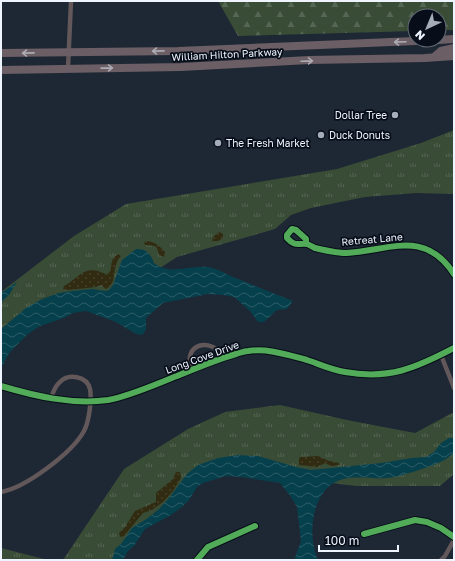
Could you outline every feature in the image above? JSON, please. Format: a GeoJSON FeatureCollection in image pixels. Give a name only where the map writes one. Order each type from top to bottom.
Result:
{"type":"FeatureCollection","features":[{"type":"Feature","properties":{"kind":"highway","name":"William Hilton Parkway"},"geometry":{"type":"LineString","coordinates":[[1,53],[178,51],[407,41]]}},
{"type":"Feature","properties":{"kind":"highway"},"geometry":{"type":"LineString","coordinates":[[434,57],[441,51],[454,48]]}},
{"type":"Feature","properties":{"kind":"highway","name":"William Hilton Parkway"},"geometry":{"type":"LineString","coordinates":[[1,70],[181,67],[309,60],[454,56]]}},
{"type":"Feature","properties":{"kind":"street"},"geometry":{"type":"LineString","coordinates":[[68,68],[71,2]]}},
{"type":"Feature","properties":{"kind":"street","name":"Retreat Lane"},"geometry":{"type":"LineString","coordinates":[[306,244],[316,248],[344,253],[405,245],[419,247],[429,250],[441,257],[454,274]]}},
{"type":"Feature","properties":{"kind":"street"},"geometry":{"type":"LineString","coordinates":[[191,369],[189,363],[192,350],[199,345],[207,344],[214,347],[224,357]]}},
{"type":"Feature","properties":{"kind":"street","name":"Long Cove Drive"},"geometry":{"type":"LineString","coordinates":[[1,386],[26,394],[80,402],[110,399],[147,388],[191,369],[224,357],[247,351],[263,351],[285,354],[344,372],[372,375],[398,372],[420,365],[454,348]]}},
{"type":"Feature","properties":{"kind":"street"},"geometry":{"type":"LineString","coordinates":[[441,355],[454,388]]}},
{"type":"Feature","properties":{"kind":"street"},"geometry":{"type":"LineString","coordinates":[[1,492],[10,490],[37,475],[75,443],[84,431],[88,419],[90,387],[86,381],[72,376],[65,378],[60,381],[54,389],[51,398]]}},
{"type":"Feature","properties":{"kind":"street"},"geometry":{"type":"LineString","coordinates":[[364,534],[415,520],[427,522],[441,528],[454,538],[443,558],[450,560]]}},
{"type":"Feature","properties":{"kind":"street"},"geometry":{"type":"LineString","coordinates":[[197,560],[208,547],[255,526]]}},
{"type":"Feature","properties":{"kind":"green space"},"geometry":{"type":"Polygon","coordinates":[[[218,1],[454,1],[454,30],[447,30],[447,8],[407,8],[407,31],[238,36],[218,1]]]}},
{"type":"Feature","properties":{"kind":"green space"},"geometry":{"type":"Polygon","coordinates":[[[454,130],[454,194],[416,193],[365,197],[311,208],[291,215],[275,229],[177,257],[143,279],[85,300],[1,342],[1,292],[74,236],[126,204],[337,169],[421,143],[454,130]]]}},
{"type":"Feature","properties":{"kind":"green space"},"geometry":{"type":"Polygon","coordinates":[[[280,405],[415,433],[454,412],[454,474],[440,486],[356,486],[291,478],[205,472],[147,522],[118,560],[63,560],[124,469],[188,429],[225,412],[280,405]]]}},
{"type":"Feature","properties":{"kind":"green space"},"geometry":{"type":"Polygon","coordinates":[[[1,548],[48,560],[1,560],[1,548]]]}},
{"type":"Feature","properties":{"kind":"sand"},"geometry":{"type":"Polygon","coordinates":[[[219,232],[223,234],[223,238],[218,241],[212,241],[213,237],[219,232]]]}},
{"type":"Feature","properties":{"kind":"sand"},"geometry":{"type":"Polygon","coordinates":[[[147,241],[155,243],[161,248],[165,252],[164,257],[159,255],[155,246],[145,245],[144,242],[147,241]]]}},
{"type":"Feature","properties":{"kind":"sand"},"geometry":{"type":"Polygon","coordinates":[[[118,254],[121,256],[116,264],[113,281],[106,289],[101,285],[96,287],[68,290],[63,289],[64,286],[89,270],[95,270],[108,274],[111,269],[113,259],[118,254]]]}},
{"type":"Feature","properties":{"kind":"sand"},"geometry":{"type":"Polygon","coordinates":[[[318,456],[329,461],[339,463],[339,465],[331,466],[325,463],[317,467],[299,465],[299,458],[301,457],[318,456]]]}},
{"type":"Feature","properties":{"kind":"sand"},"geometry":{"type":"Polygon","coordinates":[[[176,472],[180,472],[181,478],[173,491],[163,502],[152,510],[143,513],[124,536],[121,537],[119,533],[125,527],[135,511],[156,502],[156,493],[173,479],[176,472]]]}},
{"type":"Feature","properties":{"kind":"water"},"geometry":{"type":"Polygon","coordinates":[[[136,249],[148,252],[154,263],[160,267],[167,269],[201,267],[212,268],[293,301],[287,309],[277,310],[264,322],[258,322],[250,311],[234,297],[208,294],[163,303],[146,318],[146,330],[142,335],[136,334],[116,322],[86,311],[73,313],[64,318],[40,326],[28,334],[10,352],[1,368],[1,329],[26,308],[42,299],[59,293],[72,291],[92,289],[105,291],[109,290],[113,285],[122,260],[136,249]]]}},
{"type":"Feature","properties":{"kind":"water"},"geometry":{"type":"Polygon","coordinates":[[[17,282],[9,295],[1,302],[1,293],[17,282]]]}},
{"type":"Feature","properties":{"kind":"water"},"geometry":{"type":"Polygon","coordinates":[[[449,438],[454,438],[454,453],[434,465],[393,477],[351,478],[340,480],[330,485],[317,503],[312,527],[318,560],[294,560],[301,541],[297,507],[280,483],[226,476],[203,483],[197,487],[189,500],[182,507],[171,515],[145,529],[123,560],[112,560],[115,549],[121,544],[132,528],[159,509],[187,474],[198,465],[218,458],[238,455],[258,456],[311,470],[381,463],[426,457],[434,452],[441,443],[449,438]]]}},
{"type":"Feature","properties":{"kind":"cycle path"},"geometry":{"type":"LineString","coordinates":[[306,244],[306,239],[296,230],[292,229],[287,235],[287,238],[294,244],[297,244],[304,244],[307,244],[315,248],[342,253],[391,247],[418,247],[431,251],[443,260],[454,274]]}},
{"type":"Feature","properties":{"kind":"cycle path"},"geometry":{"type":"LineString","coordinates":[[1,386],[54,399],[81,401],[108,400],[143,390],[213,361],[246,351],[263,350],[278,352],[340,371],[375,374],[402,370],[427,361],[454,348]]}},
{"type":"Feature","properties":{"kind":"cycle path"},"geometry":{"type":"LineString","coordinates":[[364,534],[415,520],[427,522],[441,528],[454,537]]}},
{"type":"Feature","properties":{"kind":"cycle path"},"geometry":{"type":"LineString","coordinates":[[197,560],[208,547],[255,526]]}},
{"type":"Feature","properties":{"kind":"place","name":"Dollar Tree"},"geometry":{"type":"Point","coordinates":[395,115]}},
{"type":"Feature","properties":{"kind":"place","name":"Duck Donuts"},"geometry":{"type":"Point","coordinates":[321,135]}},
{"type":"Feature","properties":{"kind":"place","name":"The Fresh Market"},"geometry":{"type":"Point","coordinates":[218,143]}}]}
